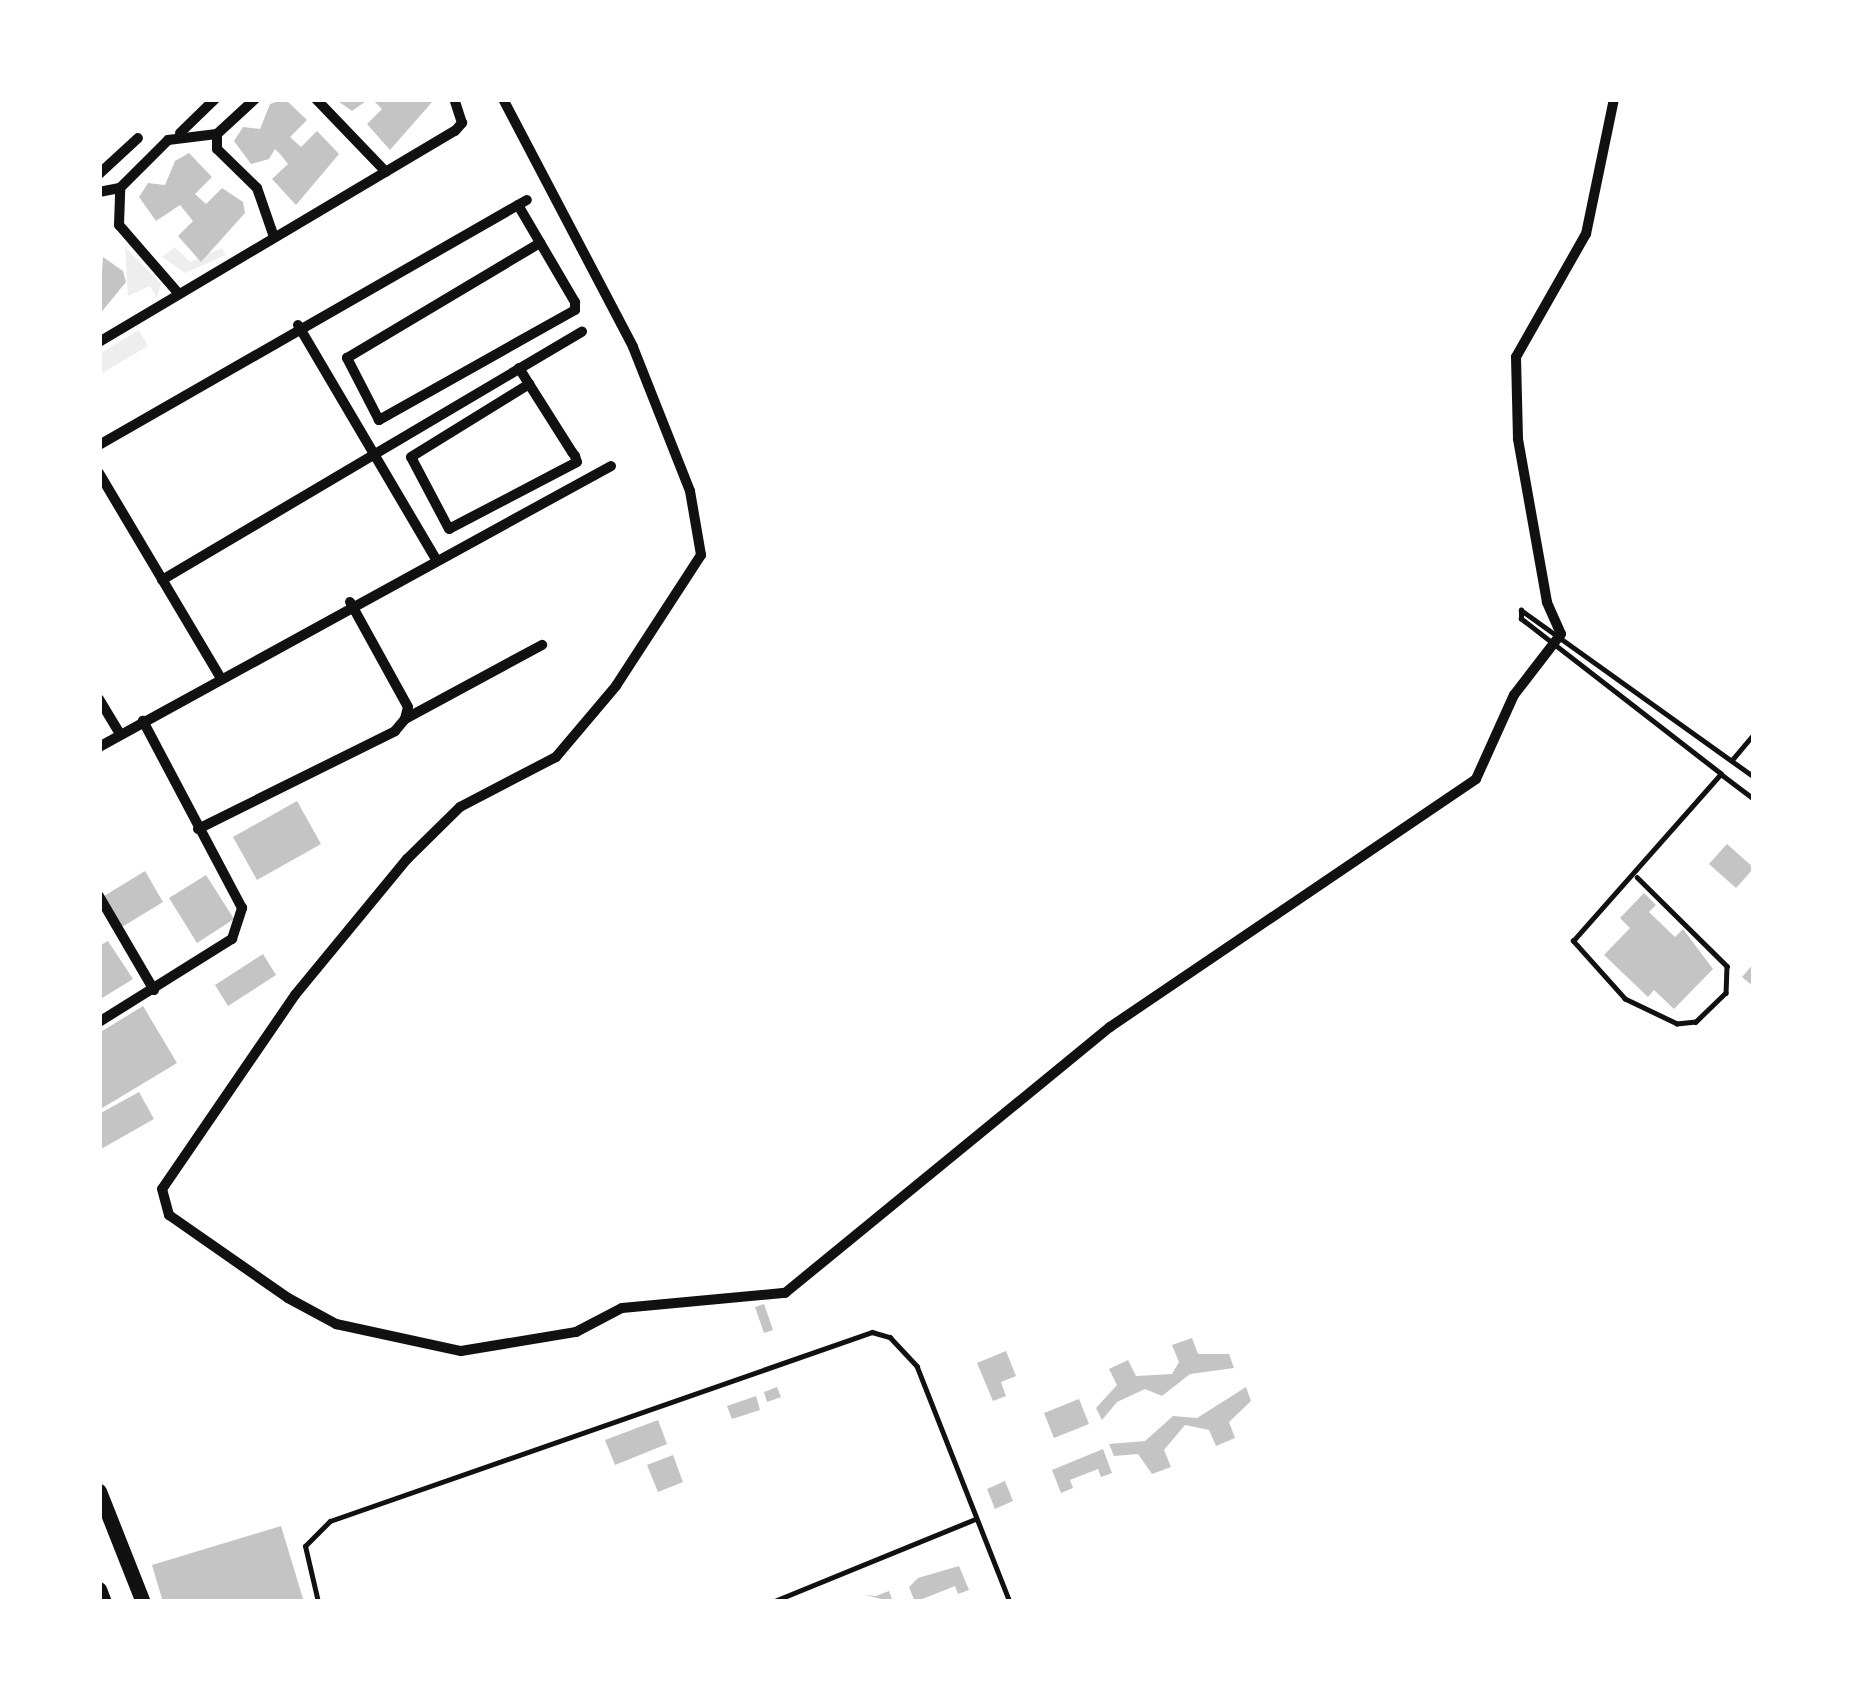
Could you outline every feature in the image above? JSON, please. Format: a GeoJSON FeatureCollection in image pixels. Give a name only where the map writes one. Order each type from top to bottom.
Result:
{"type":"FeatureCollection","features":[{"type":"Feature","properties":{"kind":"main road"},"geometry":{"type":"LineString","coordinates":[[99,1491],[143,1602]]}},
{"type":"Feature","properties":{"kind":"main road"},"geometry":{"type":"LineString","coordinates":[[99,1589],[104,1602]]}},
{"type":"Feature","properties":{"kind":"street"},"geometry":{"type":"LineString","coordinates":[[99,191],[120,188],[215,99]]}},
{"type":"Feature","properties":{"kind":"street"},"geometry":{"type":"LineString","coordinates":[[178,136],[217,134],[255,99]]}},
{"type":"Feature","properties":{"kind":"street"},"geometry":{"type":"LineString","coordinates":[[316,99],[386,172]]}},
{"type":"Feature","properties":{"kind":"street"},"geometry":{"type":"LineString","coordinates":[[99,342],[459,128],[454,99]]}},
{"type":"Feature","properties":{"kind":"street"},"geometry":{"type":"LineString","coordinates":[[503,99],[633,347],[696,510],[701,555],[616,686],[556,757],[460,807],[406,860],[295,995],[162,1189],[169,1215],[199,1240],[336,1324],[461,1351],[576,1332],[622,1307],[784,1293],[1110,1027],[1462,794],[1514,695],[1557,639],[1518,439],[1516,357],[1586,234],[1614,99]]}},
{"type":"Feature","properties":{"kind":"street"},"geometry":{"type":"LineString","coordinates":[[217,134],[217,149],[257,188],[274,237]]}},
{"type":"Feature","properties":{"kind":"street"},"geometry":{"type":"LineString","coordinates":[[99,174],[138,138]]}},
{"type":"Feature","properties":{"kind":"street"},"geometry":{"type":"LineString","coordinates":[[120,188],[119,226],[179,294]]}},
{"type":"Feature","properties":{"kind":"street"},"geometry":{"type":"LineString","coordinates":[[99,445],[298,325],[522,203],[573,311],[379,420],[347,358],[540,243]]}},
{"type":"Feature","properties":{"kind":"street"},"geometry":{"type":"LineString","coordinates":[[298,325],[436,558]]}},
{"type":"Feature","properties":{"kind":"street"},"geometry":{"type":"LineString","coordinates":[[162,580],[582,332]]}},
{"type":"Feature","properties":{"kind":"street"},"geometry":{"type":"LineString","coordinates":[[520,368],[577,462],[449,529],[411,457],[529,384]]}},
{"type":"Feature","properties":{"kind":"street"},"geometry":{"type":"LineString","coordinates":[[99,747],[350,602],[611,466]]}},
{"type":"Feature","properties":{"kind":"street"},"geometry":{"type":"LineString","coordinates":[[99,472],[220,677]]}},
{"type":"Feature","properties":{"kind":"street"},"geometry":{"type":"LineString","coordinates":[[350,602],[408,706],[405,719]]}},
{"type":"Feature","properties":{"kind":"street"},"geometry":{"type":"LineString","coordinates":[[198,829],[395,731],[405,719],[542,645]]}},
{"type":"Feature","properties":{"kind":"street"},"geometry":{"type":"LineString","coordinates":[[99,699],[120,734]]}},
{"type":"Feature","properties":{"kind":"street"},"geometry":{"type":"LineString","coordinates":[[99,1022],[232,939],[239,926],[237,891],[198,829],[143,721]]}},
{"type":"Feature","properties":{"kind":"street"},"geometry":{"type":"LineString","coordinates":[[99,896],[154,990]]}},
{"type":"Feature","properties":{"kind":"lane"},"geometry":{"type":"LineString","coordinates":[[1754,777],[1557,639],[1521,619],[1521,610],[1557,639],[1721,774],[1754,799]]}},
{"type":"Feature","properties":{"kind":"lane"},"geometry":{"type":"LineString","coordinates":[[1732,760],[1754,734]]}},
{"type":"Feature","properties":{"kind":"lane"},"geometry":{"type":"LineString","coordinates":[[1636,877],[1727,966],[1726,993],[1696,1022],[1677,1024],[1624,999],[1572,946],[1721,774]]}},
{"type":"Feature","properties":{"kind":"lane"},"geometry":{"type":"LineString","coordinates":[[318,1602],[305,1546],[330,1521],[872,1332],[890,1337],[916,1366],[1010,1602]]}},
{"type":"Feature","properties":{"kind":"lane"},"geometry":{"type":"LineString","coordinates":[[772,1602],[975,1519]]}},
{"type":"Feature","properties":{"kind":"shaded area"},"geometry":{"type":"Polygon","coordinates":[[[125,247],[161,284],[157,298],[150,286],[128,296],[125,247]]]}},
{"type":"Feature","properties":{"kind":"shaded area"},"geometry":{"type":"Polygon","coordinates":[[[175,247],[190,262],[222,248],[226,255],[185,273],[162,257],[175,247]]]}},
{"type":"Feature","properties":{"kind":"shaded area"},"geometry":{"type":"Polygon","coordinates":[[[139,330],[148,346],[99,375],[99,354],[139,330]]]}},
{"type":"Feature","properties":{"kind":"building"},"geometry":{"type":"Polygon","coordinates":[[[285,99],[307,120],[290,137],[301,147],[317,131],[339,154],[296,205],[272,179],[288,164],[280,154],[275,149],[269,159],[251,164],[234,141],[243,127],[260,129],[270,104],[285,99]]]}},
{"type":"Feature","properties":{"kind":"building"},"geometry":{"type":"Polygon","coordinates":[[[335,99],[369,99],[352,111],[335,99]]]}},
{"type":"Feature","properties":{"kind":"building"},"geometry":{"type":"Polygon","coordinates":[[[372,99],[433,101],[390,150],[367,124],[382,109],[372,99]]]}},
{"type":"Feature","properties":{"kind":"building"},"geometry":{"type":"Polygon","coordinates":[[[189,153],[212,177],[195,194],[206,204],[222,188],[243,202],[245,213],[201,262],[178,236],[193,221],[180,205],[156,221],[139,197],[148,183],[165,185],[175,161],[189,153]]]}},
{"type":"Feature","properties":{"kind":"building"},"geometry":{"type":"Polygon","coordinates":[[[103,257],[123,271],[126,282],[99,315],[103,257]]]}},
{"type":"Feature","properties":{"kind":"building"},"geometry":{"type":"Polygon","coordinates":[[[297,801],[321,844],[257,880],[233,837],[297,801]]]}},
{"type":"Feature","properties":{"kind":"building"},"geometry":{"type":"Polygon","coordinates":[[[1727,844],[1754,868],[1736,888],[1709,864],[1727,844]]]}},
{"type":"Feature","properties":{"kind":"building"},"geometry":{"type":"Polygon","coordinates":[[[145,871],[163,902],[122,927],[104,896],[145,871]]]}},
{"type":"Feature","properties":{"kind":"building"},"geometry":{"type":"Polygon","coordinates":[[[206,875],[234,919],[197,943],[169,898],[206,875]]]}},
{"type":"Feature","properties":{"kind":"building"},"geometry":{"type":"Polygon","coordinates":[[[1644,893],[1656,905],[1649,912],[1675,937],[1683,929],[1713,969],[1674,1009],[1654,990],[1648,997],[1604,955],[1630,928],[1620,918],[1644,893]]]}},
{"type":"Feature","properties":{"kind":"building"},"geometry":{"type":"Polygon","coordinates":[[[108,941],[133,979],[99,1000],[99,946],[108,941]]]}},
{"type":"Feature","properties":{"kind":"building"},"geometry":{"type":"Polygon","coordinates":[[[263,954],[276,975],[228,1006],[215,985],[263,954]]]}},
{"type":"Feature","properties":{"kind":"building"},"geometry":{"type":"Polygon","coordinates":[[[1754,963],[1754,987],[1742,977],[1754,963]]]}},
{"type":"Feature","properties":{"kind":"building"},"geometry":{"type":"Polygon","coordinates":[[[143,1006],[177,1063],[99,1110],[99,1033],[143,1006]]]}},
{"type":"Feature","properties":{"kind":"building"},"geometry":{"type":"Polygon","coordinates":[[[139,1092],[154,1119],[101,1149],[99,1114],[139,1092]]]}},
{"type":"Feature","properties":{"kind":"building"},"geometry":{"type":"Polygon","coordinates":[[[764,1304],[773,1330],[764,1333],[755,1307],[764,1304]]]}},
{"type":"Feature","properties":{"kind":"building"},"geometry":{"type":"Polygon","coordinates":[[[1192,1338],[1198,1354],[1229,1354],[1234,1368],[1190,1374],[1162,1396],[1145,1389],[1117,1402],[1102,1420],[1096,1408],[1117,1385],[1109,1369],[1128,1360],[1136,1376],[1172,1374],[1179,1362],[1172,1345],[1192,1338]]]}},
{"type":"Feature","properties":{"kind":"building"},"geometry":{"type":"Polygon","coordinates":[[[1006,1351],[1016,1376],[1001,1382],[1006,1396],[993,1401],[977,1363],[1006,1351]]]}},
{"type":"Feature","properties":{"kind":"building"},"geometry":{"type":"Polygon","coordinates":[[[777,1387],[781,1397],[767,1402],[764,1392],[777,1387]]]}},
{"type":"Feature","properties":{"kind":"building"},"geometry":{"type":"Polygon","coordinates":[[[1246,1387],[1251,1401],[1229,1422],[1235,1438],[1216,1446],[1209,1430],[1185,1425],[1164,1450],[1171,1467],[1152,1474],[1138,1454],[1114,1456],[1109,1444],[1145,1441],[1173,1416],[1197,1418],[1246,1387]]]}},
{"type":"Feature","properties":{"kind":"building"},"geometry":{"type":"Polygon","coordinates":[[[756,1396],[760,1410],[732,1419],[727,1406],[756,1396]]]}},
{"type":"Feature","properties":{"kind":"building"},"geometry":{"type":"Polygon","coordinates":[[[1079,1399],[1089,1424],[1054,1438],[1044,1413],[1079,1399]]]}},
{"type":"Feature","properties":{"kind":"building"},"geometry":{"type":"Polygon","coordinates":[[[658,1420],[667,1444],[615,1465],[605,1440],[658,1420]]]}},
{"type":"Feature","properties":{"kind":"building"},"geometry":{"type":"Polygon","coordinates":[[[1103,1449],[1112,1473],[1101,1477],[1098,1469],[1070,1480],[1073,1488],[1061,1493],[1052,1470],[1103,1449]]]}},
{"type":"Feature","properties":{"kind":"building"},"geometry":{"type":"Polygon","coordinates":[[[673,1455],[683,1482],[658,1492],[647,1465],[673,1455]]]}},
{"type":"Feature","properties":{"kind":"building"},"geometry":{"type":"Polygon","coordinates":[[[1005,1481],[1013,1501],[995,1509],[987,1489],[1005,1481]]]}},
{"type":"Feature","properties":{"kind":"building"},"geometry":{"type":"Polygon","coordinates":[[[281,1526],[304,1602],[163,1602],[152,1565],[281,1526]]]}},
{"type":"Feature","properties":{"kind":"building"},"geometry":{"type":"Polygon","coordinates":[[[959,1566],[969,1590],[958,1594],[955,1586],[915,1602],[909,1587],[918,1578],[959,1566]]]}},
{"type":"Feature","properties":{"kind":"building"},"geometry":{"type":"Polygon","coordinates":[[[889,1591],[893,1602],[865,1595],[876,1596],[889,1591]]]}}]}
